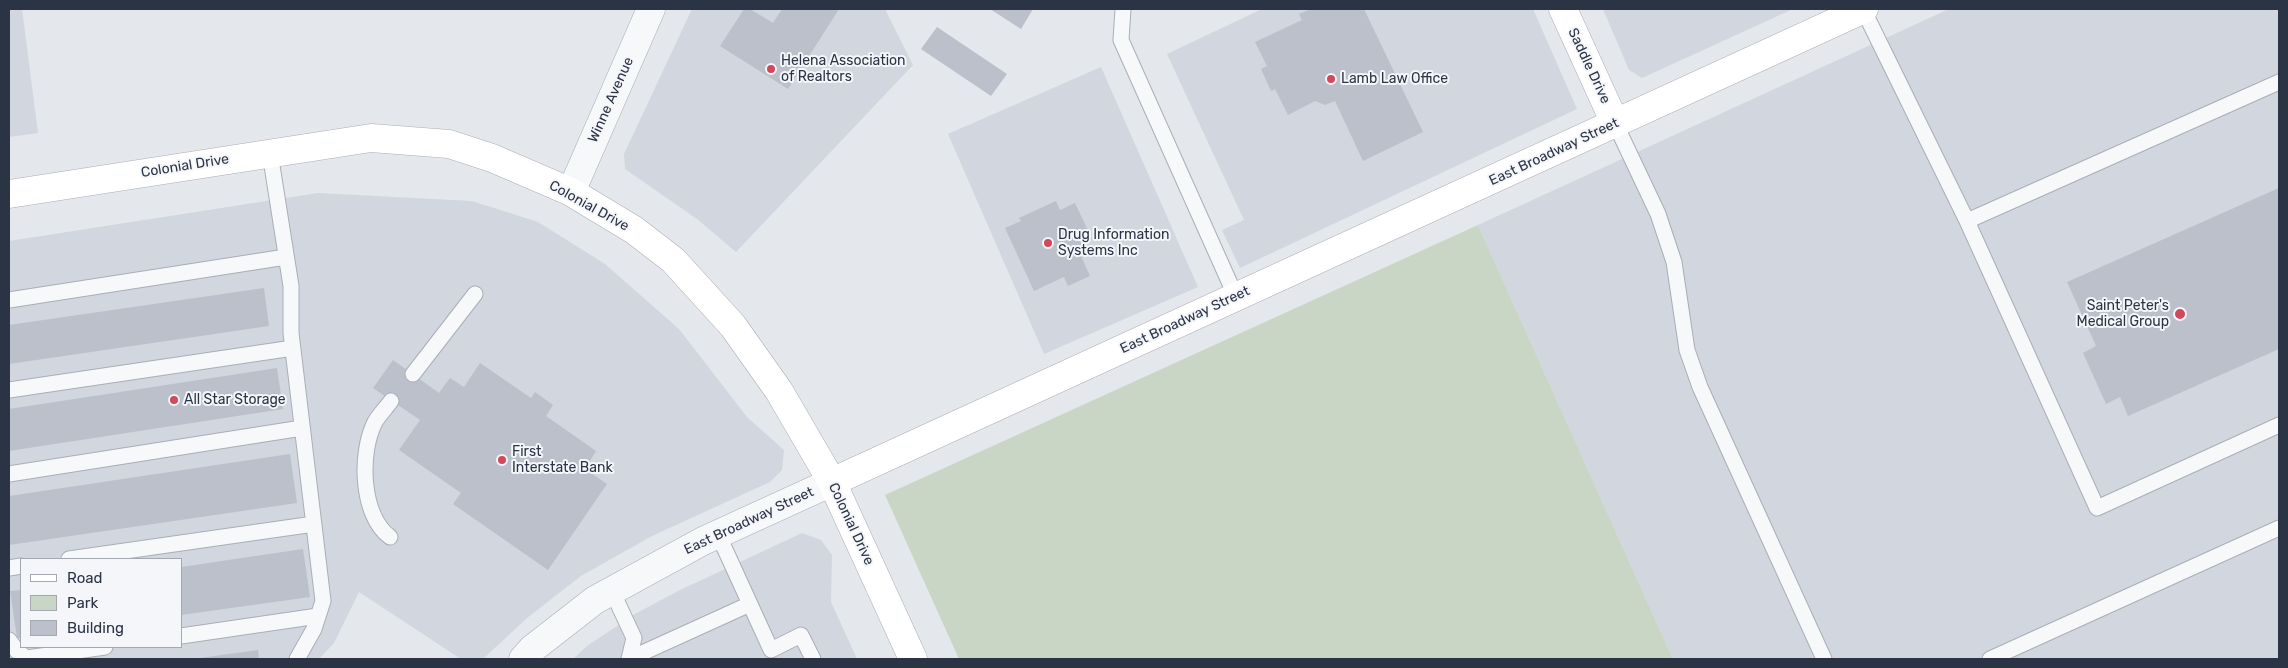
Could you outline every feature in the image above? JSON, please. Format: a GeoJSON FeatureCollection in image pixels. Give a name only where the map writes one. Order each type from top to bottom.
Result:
{"type":"FeatureCollection","features":[{"type":"Feature","properties":{"kind":"street","name":"Winne Avenue"},"geometry":{"type":"LineString","coordinates":[[571,192],[651,9]]}},
{"type":"Feature","properties":{"kind":"street","name":"Saddle Drive"},"geometry":{"type":"LineString","coordinates":[[1562,9],[1615,123]]}},
{"type":"Feature","properties":{"kind":"street","name":"East Broadway Street"},"geometry":{"type":"LineString","coordinates":[[523,659],[532,649],[594,600],[718,534],[1863,9]]}},
{"type":"Feature","properties":{"kind":"street","name":"Colonial Drive"},"geometry":{"type":"LineString","coordinates":[[9,194],[371,138],[449,144],[492,158],[571,192],[634,230],[673,260],[733,326],[779,391],[832,482],[913,659]]}},
{"type":"Feature","properties":{"kind":"lane"},"geometry":{"type":"LineString","coordinates":[[1123,9],[1121,40],[1236,297]]}},
{"type":"Feature","properties":{"kind":"lane"},"geometry":{"type":"LineString","coordinates":[[1863,9],[1967,221],[2098,508],[2279,425]]}},
{"type":"Feature","properties":{"kind":"lane"},"geometry":{"type":"LineString","coordinates":[[1967,221],[2279,82]]}},
{"type":"Feature","properties":{"kind":"lane"},"geometry":{"type":"LineString","coordinates":[[1615,123],[1658,214],[1674,262],[1687,350],[1700,387],[1824,659]]}},
{"type":"Feature","properties":{"kind":"lane"},"geometry":{"type":"LineString","coordinates":[[270,153],[291,286],[293,348],[323,601],[314,629],[297,659]]}},
{"type":"Feature","properties":{"kind":"lane"},"geometry":{"type":"LineString","coordinates":[[9,300],[286,257]]}},
{"type":"Feature","properties":{"kind":"lane"},"geometry":{"type":"LineString","coordinates":[[413,374],[475,294]]}},
{"type":"Feature","properties":{"kind":"lane"},"geometry":{"type":"LineString","coordinates":[[9,390],[293,348]]}},
{"type":"Feature","properties":{"kind":"lane"},"geometry":{"type":"LineString","coordinates":[[390,537],[382,531],[368,497],[366,450],[375,422],[391,401]]}},
{"type":"Feature","properties":{"kind":"lane"},"geometry":{"type":"LineString","coordinates":[[9,474],[302,428]]}},
{"type":"Feature","properties":{"kind":"lane"},"geometry":{"type":"LineString","coordinates":[[76,558],[314,524]]}},
{"type":"Feature","properties":{"kind":"lane"},"geometry":{"type":"LineString","coordinates":[[1990,659],[2279,528]]}},
{"type":"Feature","properties":{"kind":"lane"},"geometry":{"type":"LineString","coordinates":[[718,534],[771,650],[801,635],[812,659]]}},
{"type":"Feature","properties":{"kind":"lane"},"geometry":{"type":"LineString","coordinates":[[612,590],[634,638],[629,659]]}},
{"type":"Feature","properties":{"kind":"lane"},"geometry":{"type":"LineString","coordinates":[[629,659],[750,604]]}},
{"type":"Feature","properties":{"kind":"lane"},"geometry":{"type":"LineString","coordinates":[[182,636],[318,616]]}},
{"type":"Feature","properties":{"kind":"lane"},"geometry":{"type":"LineString","coordinates":[[9,640],[16,651],[27,659],[98,648]]}},
{"type":"Feature","properties":{"kind":"shaded area"},"geometry":{"type":"Polygon","coordinates":[[[9,9],[22,9],[38,133],[9,137],[9,9]]]}},
{"type":"Feature","properties":{"kind":"shaded area"},"geometry":{"type":"Polygon","coordinates":[[[692,9],[887,9],[886,11],[913,65],[736,252],[697,219],[625,169],[624,154],[692,9]]]}},
{"type":"Feature","properties":{"kind":"shaded area"},"geometry":{"type":"Polygon","coordinates":[[[1262,9],[1533,9],[1577,109],[1240,268],[1222,230],[1244,220],[1167,54],[1262,9]]]}},
{"type":"Feature","properties":{"kind":"shaded area"},"geometry":{"type":"Polygon","coordinates":[[[1603,9],[1793,9],[1642,78],[1629,70],[1603,9]]]}},
{"type":"Feature","properties":{"kind":"shaded area"},"geometry":{"type":"Polygon","coordinates":[[[1949,9],[2279,9],[2279,659],[1673,659],[1478,225],[1949,9]]]}},
{"type":"Feature","properties":{"kind":"shaded area"},"geometry":{"type":"Polygon","coordinates":[[[1101,67],[1198,287],[1044,354],[948,134],[1101,67]]]}},
{"type":"Feature","properties":{"kind":"shaded area"},"geometry":{"type":"Polygon","coordinates":[[[318,193],[472,201],[538,222],[605,264],[679,329],[747,417],[784,450],[782,470],[770,482],[652,536],[581,576],[527,618],[483,659],[461,659],[359,592],[334,643],[319,659],[9,659],[9,241],[318,193]]]}},
{"type":"Feature","properties":{"kind":"shaded area"},"geometry":{"type":"Polygon","coordinates":[[[802,533],[821,540],[832,555],[831,602],[857,659],[573,659],[587,646],[635,614],[678,591],[802,533]]]}},
{"type":"Feature","properties":{"kind":"green space"},"geometry":{"type":"Polygon","coordinates":[[[1478,225],[1673,659],[959,659],[885,495],[1478,225]]]}},
{"type":"Feature","properties":{"kind":"building"},"geometry":{"type":"Polygon","coordinates":[[[744,9],[750,9],[773,23],[782,9],[839,9],[788,89],[720,46],[744,9]]]}},
{"type":"Feature","properties":{"kind":"building"},"geometry":{"type":"Polygon","coordinates":[[[990,9],[1033,9],[1021,29],[990,9]]]}},
{"type":"Feature","properties":{"kind":"building","name":"Lamb Law Office"},"geometry":{"type":"Polygon","coordinates":[[[1311,9],[1364,9],[1423,132],[1363,161],[1335,101],[1325,105],[1315,101],[1288,115],[1275,89],[1271,91],[1261,69],[1267,66],[1255,42],[1302,20],[1299,14],[1311,9]]]}},
{"type":"Feature","properties":{"kind":"building"},"geometry":{"type":"Polygon","coordinates":[[[937,27],[1007,74],[991,96],[921,49],[937,27]]]}},
{"type":"Feature","properties":{"kind":"building","name":"Saint Peter's Medical Group"},"geometry":{"type":"Polygon","coordinates":[[[2279,188],[2279,349],[2128,416],[2120,397],[2106,404],[2083,353],[2096,346],[2067,282],[2279,188]]]}},
{"type":"Feature","properties":{"kind":"building","name":"Drug Information Systems Inc"},"geometry":{"type":"Polygon","coordinates":[[[1056,201],[1060,210],[1075,203],[1092,239],[1077,247],[1090,276],[1068,286],[1064,277],[1034,291],[1005,228],[1021,221],[1019,218],[1056,201]]]}},
{"type":"Feature","properties":{"kind":"building"},"geometry":{"type":"Polygon","coordinates":[[[264,288],[269,326],[9,364],[9,325],[264,288]]]}},
{"type":"Feature","properties":{"kind":"building","name":"First Interstate Bank"},"geometry":{"type":"Polygon","coordinates":[[[393,360],[439,393],[450,378],[464,387],[480,363],[531,398],[535,392],[553,405],[546,416],[596,451],[585,469],[607,484],[548,570],[453,504],[461,493],[399,450],[420,420],[373,388],[393,360]]]}},
{"type":"Feature","properties":{"kind":"building"},"geometry":{"type":"Polygon","coordinates":[[[277,368],[283,409],[9,451],[9,409],[277,368]]]}},
{"type":"Feature","properties":{"kind":"building"},"geometry":{"type":"Polygon","coordinates":[[[290,454],[297,503],[9,545],[9,496],[290,454]]]}},
{"type":"Feature","properties":{"kind":"building"},"geometry":{"type":"Polygon","coordinates":[[[303,549],[310,597],[182,615],[182,567],[303,549]]]}},
{"type":"Feature","properties":{"kind":"building"},"geometry":{"type":"Polygon","coordinates":[[[20,590],[20,638],[17,638],[10,591],[20,590]]]}},
{"type":"Feature","properties":{"kind":"building"},"geometry":{"type":"Polygon","coordinates":[[[258,650],[259,659],[200,659],[200,658],[258,650]]]}},
{"type":"Feature","properties":{"kind":"place","name":"Helena Association of Realtors"},"geometry":{"type":"Point","coordinates":[771,69]}},
{"type":"Feature","properties":{"kind":"place","name":"Lamb Law Office"},"geometry":{"type":"Point","coordinates":[1331,79]}},
{"type":"Feature","properties":{"kind":"place","name":"Drug Information Systems Inc"},"geometry":{"type":"Point","coordinates":[1048,243]}},
{"type":"Feature","properties":{"kind":"place","name":"Saint Peter's Medical Group"},"geometry":{"type":"Point","coordinates":[2180,314]}},
{"type":"Feature","properties":{"kind":"place","name":"All Star Storage"},"geometry":{"type":"Point","coordinates":[174,400]}},
{"type":"Feature","properties":{"kind":"place","name":"First Interstate Bank"},"geometry":{"type":"Point","coordinates":[502,460]}}]}
